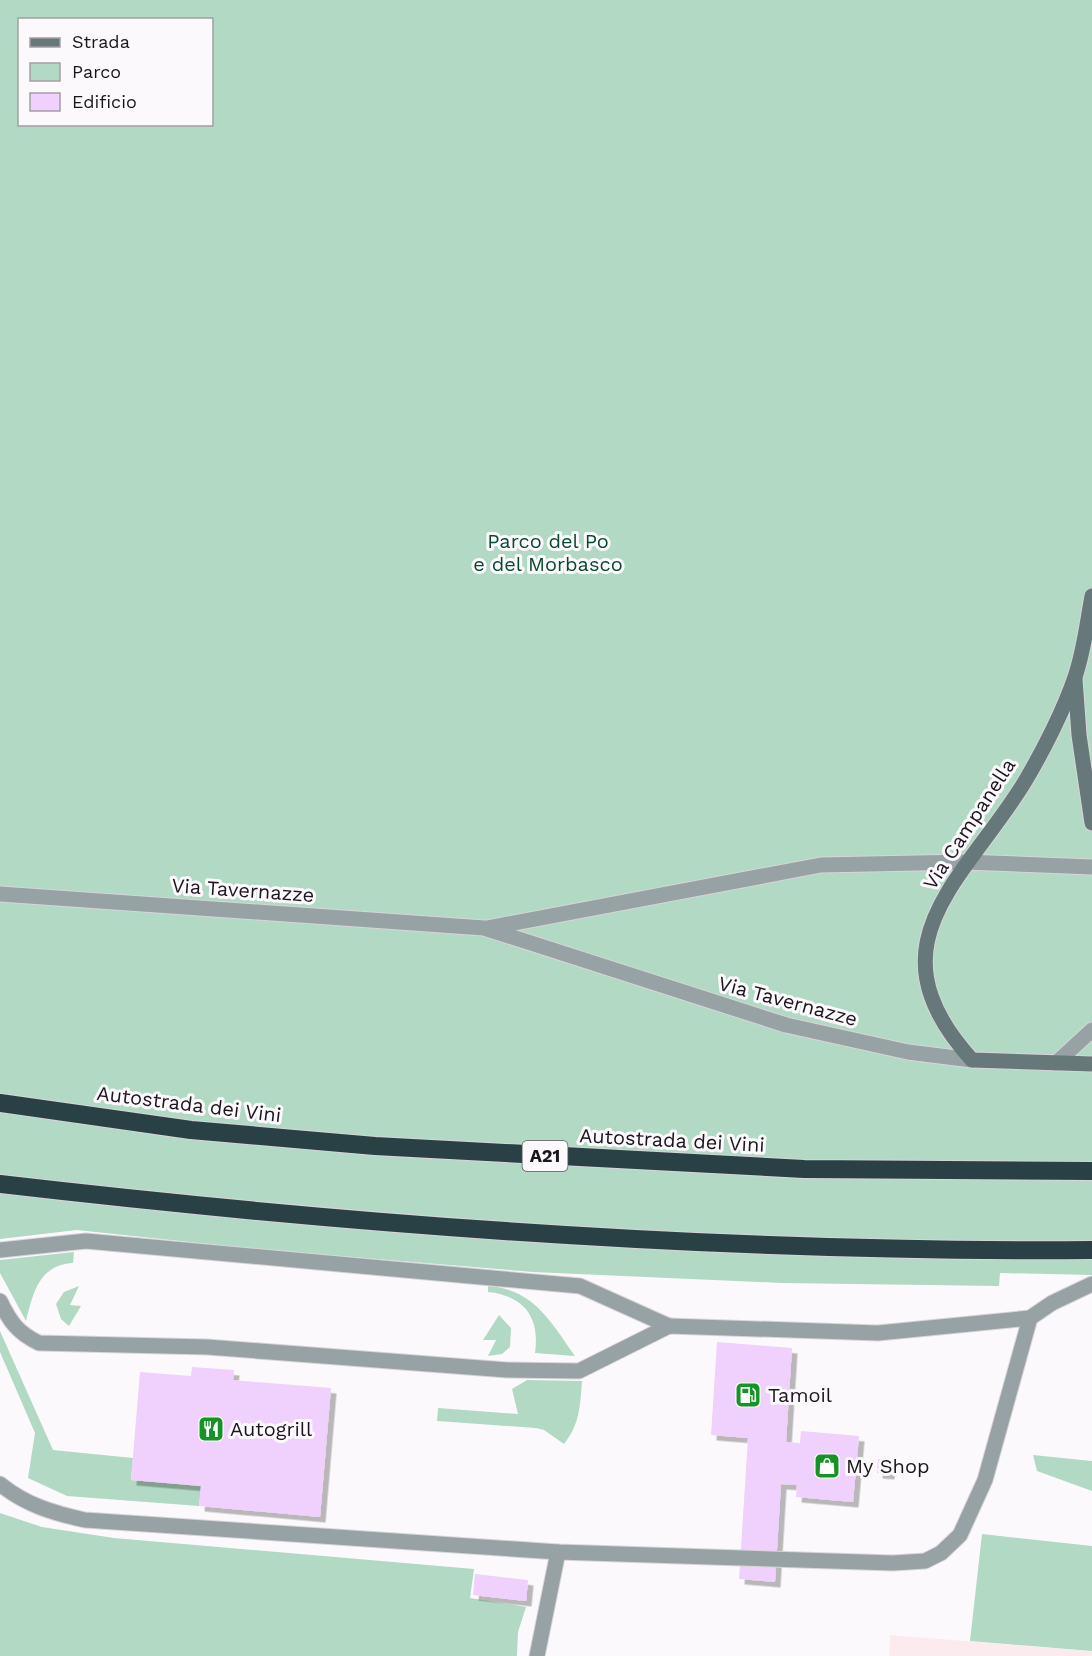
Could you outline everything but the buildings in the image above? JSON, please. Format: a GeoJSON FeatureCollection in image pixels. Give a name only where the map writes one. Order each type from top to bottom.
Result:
{"type":"FeatureCollection","features":[{"type":"Feature","properties":{"kind":"highway","name":"Autostrada dei Vini"},"geometry":{"type":"LineString","coordinates":[[0,1103],[191,1130],[387,1147],[804,1169],[1092,1171]]}},
{"type":"Feature","properties":{"kind":"highway"},"geometry":{"type":"LineString","coordinates":[[0,1184],[203,1207],[471,1229],[806,1246],[1092,1250]]}},
{"type":"Feature","properties":{"kind":"main road","name":"Via Campanella"},"geometry":{"type":"LineString","coordinates":[[972,1060],[958,1044],[938,1012],[925,980],[924,952],[936,913],[965,862],[1024,783],[1075,676],[1092,596]]}},
{"type":"Feature","properties":{"kind":"main road","name":"Via Campanella"},"geometry":{"type":"LineString","coordinates":[[1075,676],[1079,735],[1092,823]]}},
{"type":"Feature","properties":{"kind":"main road","name":"Via Tavernazze"},"geometry":{"type":"LineString","coordinates":[[972,1060],[1092,1064]]}},
{"type":"Feature","properties":{"kind":"street","name":"Via Tavernazze"},"geometry":{"type":"LineString","coordinates":[[484,928],[821,865],[965,862],[1092,867]]}},
{"type":"Feature","properties":{"kind":"street","name":"Via Tavernazze"},"geometry":{"type":"LineString","coordinates":[[0,894],[484,928],[786,1025],[908,1052],[972,1060]]}},
{"type":"Feature","properties":{"kind":"street"},"geometry":{"type":"LineString","coordinates":[[1056,1063],[1092,1030]]}},
{"type":"Feature","properties":{"kind":"street"},"geometry":{"type":"LineString","coordinates":[[0,1250],[86,1241],[580,1286],[669,1326],[878,1333],[1030,1318],[1052,1303],[1092,1284]]}},
{"type":"Feature","properties":{"kind":"street"},"geometry":{"type":"LineString","coordinates":[[0,1301],[12,1325],[23,1335],[39,1343],[207,1347],[507,1370],[579,1371],[669,1326]]}},
{"type":"Feature","properties":{"kind":"street"},"geometry":{"type":"LineString","coordinates":[[0,1484],[15,1496],[47,1511],[86,1520],[558,1552],[893,1563],[925,1561],[941,1553],[960,1535],[978,1498],[1030,1318]]}},
{"type":"Feature","properties":{"kind":"street"},"geometry":{"type":"LineString","coordinates":[[537,1656],[558,1552]]}},
{"type":"Feature","properties":{"kind":"shaded area"},"geometry":{"type":"Polygon","coordinates":[[[890,1635],[1092,1651],[1092,1656],[889,1656],[890,1635]]]}},
{"type":"Feature","properties":{"kind":"green space","name":"Parco del Po e del Morbasco"},"geometry":{"type":"Polygon","coordinates":[[[0,0],[1092,0],[1092,1275],[1000,1273],[999,1286],[782,1283],[533,1272],[255,1249],[77,1230],[0,1239],[0,0]]]}},
{"type":"Feature","properties":{"kind":"green space"},"geometry":{"type":"Polygon","coordinates":[[[74,1252],[73,1263],[52,1269],[39,1282],[26,1321],[0,1273],[0,1260],[74,1252]]]}},
{"type":"Feature","properties":{"kind":"green space"},"geometry":{"type":"Polygon","coordinates":[[[79,1286],[70,1305],[81,1306],[69,1326],[61,1319],[56,1304],[64,1292],[79,1286]]]}},
{"type":"Feature","properties":{"kind":"green space"},"geometry":{"type":"Polygon","coordinates":[[[488,1286],[518,1293],[540,1309],[575,1356],[535,1353],[535,1329],[527,1311],[512,1298],[488,1292],[488,1286]]]}},
{"type":"Feature","properties":{"kind":"green space"},"geometry":{"type":"Polygon","coordinates":[[[499,1315],[511,1328],[510,1347],[502,1354],[488,1356],[496,1340],[483,1340],[499,1315]]]}},
{"type":"Feature","properties":{"kind":"green space"},"geometry":{"type":"Polygon","coordinates":[[[0,1331],[53,1450],[133,1458],[131,1480],[201,1486],[199,1506],[67,1496],[28,1478],[35,1433],[0,1352],[0,1331]]]}},
{"type":"Feature","properties":{"kind":"green space"},"geometry":{"type":"Polygon","coordinates":[[[527,1380],[582,1381],[576,1422],[564,1444],[544,1430],[536,1428],[437,1421],[438,1408],[518,1414],[512,1389],[527,1380]]]}},
{"type":"Feature","properties":{"kind":"green space"},"geometry":{"type":"Polygon","coordinates":[[[1033,1455],[1092,1461],[1092,1491],[1037,1471],[1033,1455]]]}},
{"type":"Feature","properties":{"kind":"green space"},"geometry":{"type":"Polygon","coordinates":[[[0,1513],[42,1527],[114,1538],[474,1569],[470,1598],[526,1607],[518,1632],[517,1656],[0,1656],[0,1513]]]}},
{"type":"Feature","properties":{"kind":"green space"},"geometry":{"type":"Polygon","coordinates":[[[982,1534],[1092,1546],[1092,1651],[970,1641],[982,1534]]]}},
{"type":"Feature","properties":{"kind":"place","name":"Tamoil"},"geometry":{"type":"Point","coordinates":[748,1395]}},
{"type":"Feature","properties":{"kind":"place","name":"Autogrill"},"geometry":{"type":"Point","coordinates":[211,1429]}},
{"type":"Feature","properties":{"kind":"place","name":"My Shop"},"geometry":{"type":"Point","coordinates":[827,1466]}}]}
